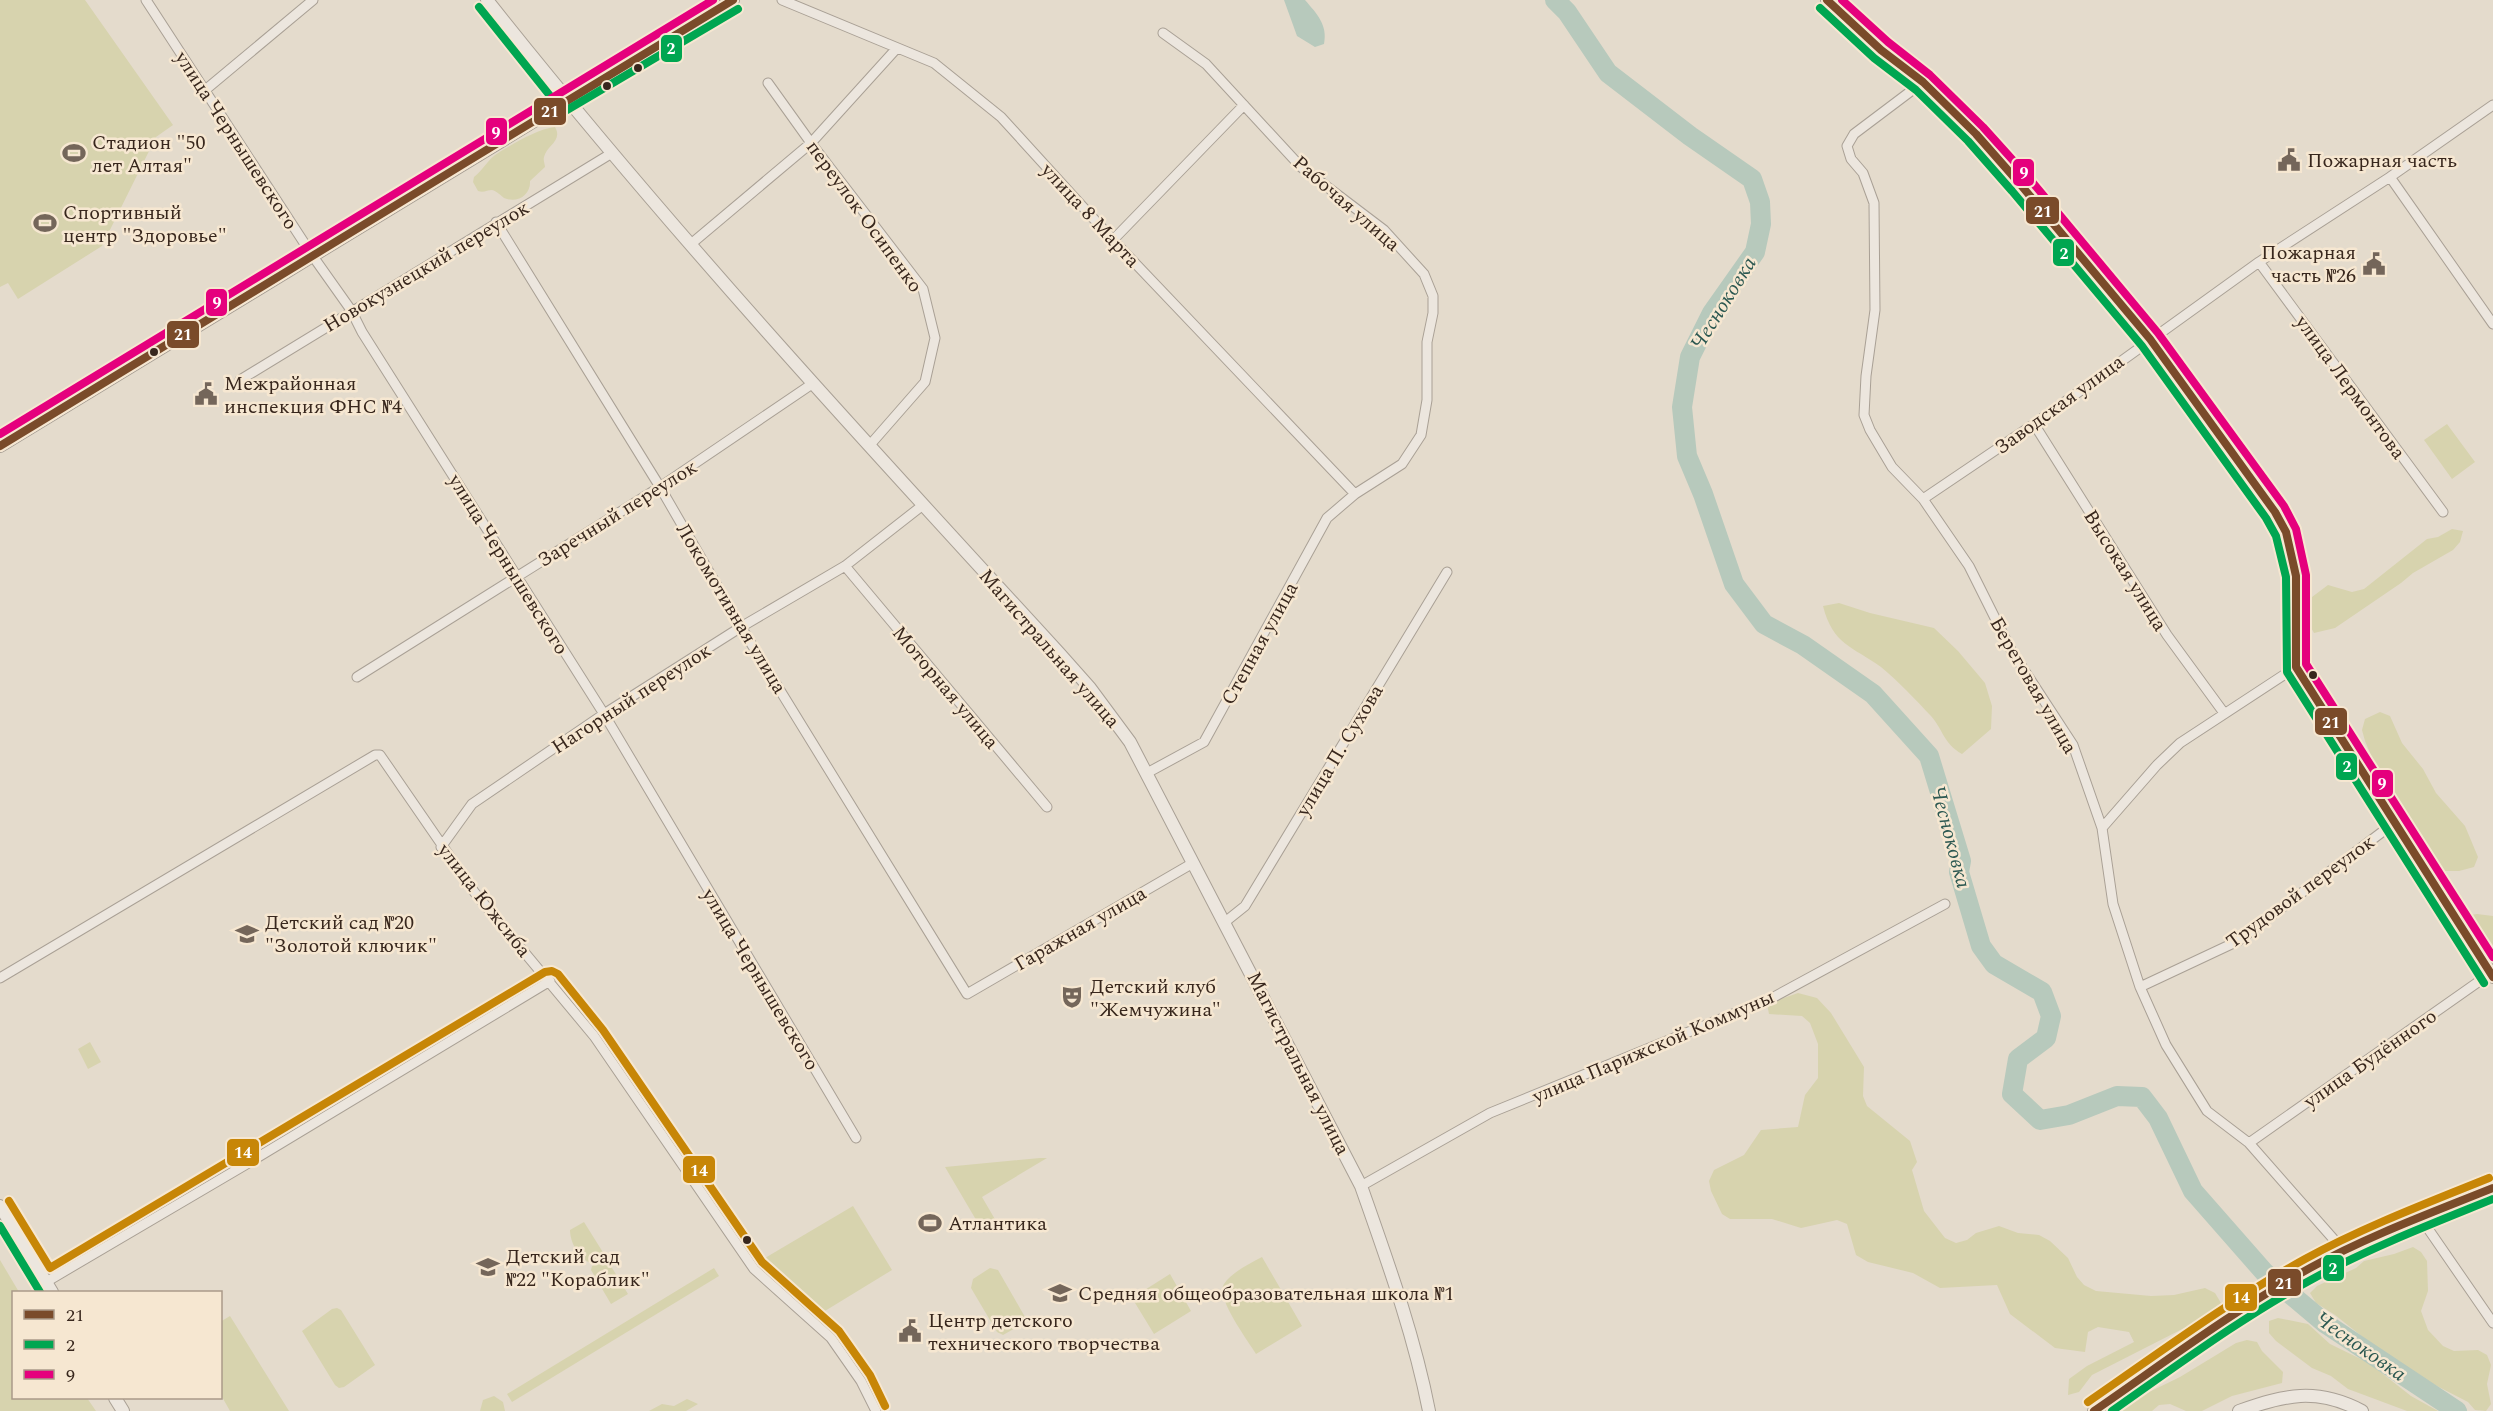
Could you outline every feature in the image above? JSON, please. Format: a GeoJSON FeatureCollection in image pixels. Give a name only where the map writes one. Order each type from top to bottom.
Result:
{"type":"FeatureCollection","features":[{"type":"Feature","properties":{"kind":"street","name":"улица Чернышевского"},"geometry":{"type":"LineString","coordinates":[[146,0],[312,255],[351,310],[362,332],[604,714],[856,1138]]}},
{"type":"Feature","properties":{"kind":"street"},"geometry":{"type":"LineString","coordinates":[[204,91],[313,0]]}},
{"type":"Feature","properties":{"kind":"street","name":"Магистральная улица"},"geometry":{"type":"LineString","coordinates":[[487,0],[567,100],[812,384],[1090,688],[1130,742],[1361,1186],[1379,1232],[1415,1348],[1429,1411]]}},
{"type":"Feature","properties":{"kind":"street"},"geometry":{"type":"LineString","coordinates":[[0,446],[733,0]]}},
{"type":"Feature","properties":{"kind":"street","name":"улица 8 Марта"},"geometry":{"type":"LineString","coordinates":[[782,0],[934,63],[1001,117],[1113,240],[1355,494]]}},
{"type":"Feature","properties":{"kind":"street"},"geometry":{"type":"LineString","coordinates":[[1827,0],[1881,50],[1923,82],[1976,134],[2020,184],[2150,339],[2275,512],[2286,532],[2296,576],[2296,667],[2492,975]]}},
{"type":"Feature","properties":{"kind":"street","name":"Рабочая улица"},"geometry":{"type":"LineString","coordinates":[[1164,33],[1206,64],[1301,167],[1384,230],[1424,274],[1433,296],[1433,313],[1427,342],[1427,400],[1421,435],[1402,464],[1355,494]]}},
{"type":"Feature","properties":{"kind":"street"},"geometry":{"type":"LineString","coordinates":[[691,244],[811,143],[897,48]]}},
{"type":"Feature","properties":{"kind":"street","name":"Береговая улица"},"geometry":{"type":"LineString","coordinates":[[1923,82],[1854,134],[1847,146],[1851,159],[1863,173],[1874,203],[1875,310],[1866,376],[1864,415],[1870,430],[1892,467],[1923,500],[1968,566],[2011,650],[2073,745],[2103,828],[2113,903],[2140,987],[2166,1045],[2207,1111],[2249,1143],[2344,1251]]}},
{"type":"Feature","properties":{"kind":"street","name":"переулок Осипенко"},"geometry":{"type":"LineString","coordinates":[[768,83],[922,289],[935,338],[925,382],[869,446]]}},
{"type":"Feature","properties":{"kind":"street"},"geometry":{"type":"LineString","coordinates":[[1113,240],[1244,105]]}},
{"type":"Feature","properties":{"kind":"street","name":"Заводская улица"},"geometry":{"type":"LineString","coordinates":[[1923,500],[2034,424],[2259,262],[2390,177],[2493,105]]}},
{"type":"Feature","properties":{"kind":"street","name":"Новокузнецкий переулок"},"geometry":{"type":"LineString","coordinates":[[240,381],[351,310],[612,153]]}},
{"type":"Feature","properties":{"kind":"street"},"geometry":{"type":"LineString","coordinates":[[2390,177],[2493,324]]}},
{"type":"Feature","properties":{"kind":"street","name":"Локомотивная улица"},"geometry":{"type":"LineString","coordinates":[[495,222],[660,487],[741,627],[968,994]]}},
{"type":"Feature","properties":{"kind":"street","name":"улица Лермонтова"},"geometry":{"type":"LineString","coordinates":[[2259,262],[2443,512]]}},
{"type":"Feature","properties":{"kind":"street","name":"Заречный переулок"},"geometry":{"type":"LineString","coordinates":[[357,677],[660,487],[812,384]]}},
{"type":"Feature","properties":{"kind":"street","name":"Высокая улица"},"geometry":{"type":"LineString","coordinates":[[2034,424],[2167,635],[2224,712]]}},
{"type":"Feature","properties":{"kind":"street","name":"Степная улица"},"geometry":{"type":"LineString","coordinates":[[1147,773],[1204,742],[1328,518],[1355,494]]}},
{"type":"Feature","properties":{"kind":"street","name":"Нагорный переулок"},"geometry":{"type":"LineString","coordinates":[[441,847],[472,804],[604,714],[741,627],[845,566],[923,505]]}},
{"type":"Feature","properties":{"kind":"street","name":"Моторная улица"},"geometry":{"type":"LineString","coordinates":[[845,566],[1047,807]]}},
{"type":"Feature","properties":{"kind":"street","name":"улица П. Сухова"},"geometry":{"type":"LineString","coordinates":[[1225,922],[1245,906],[1447,572]]}},
{"type":"Feature","properties":{"kind":"street"},"geometry":{"type":"LineString","coordinates":[[2103,828],[2157,765],[2180,743],[2224,712],[2296,667]]}},
{"type":"Feature","properties":{"kind":"street","name":"улица Южсиба"},"geometry":{"type":"LineString","coordinates":[[0,978],[375,755],[380,755],[441,847],[475,893],[594,1036],[754,1269],[831,1338],[861,1381],[876,1411]]}},
{"type":"Feature","properties":{"kind":"street","name":"Трудовой переулок"},"geometry":{"type":"LineString","coordinates":[[2140,987],[2238,941],[2394,823]]}},
{"type":"Feature","properties":{"kind":"street","name":"Гаражная улица"},"geometry":{"type":"LineString","coordinates":[[968,994],[1193,863]]}},
{"type":"Feature","properties":{"kind":"street","name":"улица Парижской Коммуны"},"geometry":{"type":"LineString","coordinates":[[1361,1186],[1490,1113],[1772,998],[1945,904]]}},
{"type":"Feature","properties":{"kind":"street","name":"улица Будённого"},"geometry":{"type":"LineString","coordinates":[[2249,1143],[2492,975]]}},
{"type":"Feature","properties":{"kind":"street"},"geometry":{"type":"LineString","coordinates":[[0,1206],[49,1287],[550,981]]}},
{"type":"Feature","properties":{"kind":"street"},"geometry":{"type":"LineString","coordinates":[[2094,1411],[2231,1317],[2312,1267],[2420,1217],[2493,1188]]}},
{"type":"Feature","properties":{"kind":"street"},"geometry":{"type":"LineString","coordinates":[[2420,1217],[2493,1323]]}},
{"type":"Feature","properties":{"kind":"street"},"geometry":{"type":"LineString","coordinates":[[2239,1411],[2290,1396],[2320,1396],[2362,1411]]}},
{"type":"Feature","properties":{"kind":"shaded area","name":"Стадион \"50 лет Алтая\""},"geometry":{"type":"Polygon","coordinates":[[[0,0],[85,0],[173,125],[156,137],[102,246],[18,299],[8,283],[0,287],[0,0]]]}},
{"type":"Feature","properties":{"kind":"shaded area"},"geometry":{"type":"Polygon","coordinates":[[[1284,0],[1305,0],[1323,25],[1324,44],[1315,47],[1297,36],[1284,0]]]}},
{"type":"Feature","properties":{"kind":"shaded area"},"geometry":{"type":"Polygon","coordinates":[[[555,127],[557,136],[544,157],[545,167],[530,181],[530,186],[523,197],[509,200],[492,190],[478,191],[473,182],[474,177],[494,155],[533,134],[555,127]]]}},
{"type":"Feature","properties":{"kind":"shaded area"},"geometry":{"type":"Polygon","coordinates":[[[2447,424],[2475,462],[2452,479],[2424,440],[2447,424]]]}},
{"type":"Feature","properties":{"kind":"shaded area"},"geometry":{"type":"Polygon","coordinates":[[[2452,529],[2463,531],[2460,542],[2453,550],[2413,573],[2335,628],[2314,633],[2305,617],[2312,608],[2312,597],[2328,585],[2352,592],[2364,589],[2427,539],[2438,537],[2452,529]]]}},
{"type":"Feature","properties":{"kind":"shaded area"},"geometry":{"type":"Polygon","coordinates":[[[1839,603],[1934,628],[1958,651],[1985,683],[1992,706],[1991,729],[1962,754],[1956,750],[1947,741],[1931,716],[1900,684],[1881,667],[1838,637],[1827,619],[1823,606],[1839,603]]]}},
{"type":"Feature","properties":{"kind":"shaded area"},"geometry":{"type":"Polygon","coordinates":[[[2380,712],[2390,716],[2402,743],[2423,769],[2436,793],[2465,826],[2478,857],[2474,867],[2459,871],[2445,871],[2438,864],[2430,849],[2413,838],[2401,804],[2379,774],[2362,730],[2365,719],[2380,712]]]}},
{"type":"Feature","properties":{"kind":"shaded area"},"geometry":{"type":"Polygon","coordinates":[[[2471,915],[2493,916],[2493,961],[2478,940],[2469,920],[2471,915]]]}},
{"type":"Feature","properties":{"kind":"shaded area"},"geometry":{"type":"Polygon","coordinates":[[[1798,993],[1817,998],[1831,1013],[1864,1067],[1863,1096],[1867,1106],[1910,1141],[1917,1162],[1912,1170],[1924,1211],[1945,1238],[1956,1243],[1967,1240],[1976,1233],[1999,1226],[2018,1233],[2039,1235],[2050,1241],[2068,1258],[2077,1277],[2084,1285],[2096,1291],[2151,1296],[2174,1295],[2205,1288],[2215,1293],[2221,1303],[2198,1321],[2092,1375],[2079,1392],[2068,1395],[2069,1379],[2087,1366],[2134,1342],[2129,1332],[2098,1327],[2088,1332],[2085,1352],[2055,1348],[2010,1314],[1997,1285],[1940,1288],[1913,1273],[1868,1262],[1856,1255],[1847,1224],[1837,1220],[1801,1228],[1772,1219],[1730,1219],[1722,1214],[1711,1191],[1709,1181],[1714,1170],[1744,1155],[1761,1130],[1798,1127],[1805,1095],[1818,1078],[1818,1044],[1810,1023],[1802,1016],[1769,1014],[1767,1004],[1798,993]]]}},
{"type":"Feature","properties":{"kind":"shaded area"},"geometry":{"type":"Polygon","coordinates":[[[90,1042],[101,1062],[88,1069],[78,1049],[90,1042]]]}},
{"type":"Feature","properties":{"kind":"shaded area"},"geometry":{"type":"Polygon","coordinates":[[[1047,1158],[982,1197],[996,1221],[982,1230],[945,1167],[1047,1158]]]}},
{"type":"Feature","properties":{"kind":"shaded area"},"geometry":{"type":"Polygon","coordinates":[[[853,1206],[892,1270],[820,1314],[758,1262],[853,1206]]]}},
{"type":"Feature","properties":{"kind":"shaded area"},"geometry":{"type":"Polygon","coordinates":[[[584,1222],[604,1254],[591,1263],[579,1254],[570,1235],[570,1230],[584,1222]]]}},
{"type":"Feature","properties":{"kind":"shaded area"},"geometry":{"type":"Polygon","coordinates":[[[2413,1247],[2421,1252],[2427,1261],[2428,1291],[2421,1311],[2428,1330],[2443,1346],[2454,1351],[2478,1350],[2487,1355],[2491,1365],[2487,1384],[2491,1404],[2486,1411],[2475,1410],[2468,1402],[2402,1368],[2335,1315],[2316,1303],[2310,1293],[2317,1286],[2356,1268],[2364,1261],[2413,1247]]]}},
{"type":"Feature","properties":{"kind":"shaded area"},"geometry":{"type":"Polygon","coordinates":[[[1262,1257],[1302,1326],[1256,1354],[1228,1308],[1222,1290],[1231,1276],[1262,1257]]]}},
{"type":"Feature","properties":{"kind":"shaded area"},"geometry":{"type":"Polygon","coordinates":[[[606,1258],[628,1294],[611,1304],[591,1270],[592,1266],[606,1258]]]}},
{"type":"Feature","properties":{"kind":"shaded area"},"geometry":{"type":"Polygon","coordinates":[[[0,1260],[18,1291],[12,1291],[12,1399],[88,1399],[96,1411],[0,1411],[0,1260]]]}},
{"type":"Feature","properties":{"kind":"shaded area"},"geometry":{"type":"Polygon","coordinates":[[[714,1268],[719,1276],[512,1402],[507,1394],[714,1268]]]}},
{"type":"Feature","properties":{"kind":"shaded area"},"geometry":{"type":"Polygon","coordinates":[[[990,1268],[998,1270],[1025,1317],[1024,1323],[1003,1335],[997,1332],[971,1288],[973,1279],[990,1268]]]}},
{"type":"Feature","properties":{"kind":"shaded area"},"geometry":{"type":"Polygon","coordinates":[[[1170,1274],[1191,1311],[1154,1334],[1132,1298],[1170,1274]]]}},
{"type":"Feature","properties":{"kind":"shaded area"},"geometry":{"type":"Polygon","coordinates":[[[332,1309],[341,1310],[375,1365],[344,1387],[339,1388],[302,1331],[332,1309]]]}},
{"type":"Feature","properties":{"kind":"shaded area"},"geometry":{"type":"Polygon","coordinates":[[[230,1316],[289,1411],[230,1411],[222,1397],[222,1321],[230,1316]]]}},
{"type":"Feature","properties":{"kind":"shaded area"},"geometry":{"type":"Polygon","coordinates":[[[2278,1318],[2308,1324],[2330,1344],[2369,1363],[2411,1396],[2438,1411],[2407,1411],[2348,1389],[2331,1376],[2312,1368],[2276,1341],[2269,1333],[2269,1321],[2278,1318]]]}},
{"type":"Feature","properties":{"kind":"shaded area"},"geometry":{"type":"Polygon","coordinates":[[[2247,1340],[2257,1342],[2262,1351],[2283,1372],[2282,1383],[2232,1396],[2202,1411],[2186,1411],[2170,1404],[2159,1405],[2152,1411],[2110,1411],[2180,1377],[2236,1343],[2247,1340]]]}},
{"type":"Feature","properties":{"kind":"shaded area"},"geometry":{"type":"Polygon","coordinates":[[[494,1396],[503,1402],[505,1411],[480,1411],[483,1400],[494,1396]]]}},
{"type":"Feature","properties":{"kind":"shaded area"},"geometry":{"type":"Polygon","coordinates":[[[687,1399],[698,1404],[686,1411],[649,1411],[662,1404],[674,1406],[687,1399]]]}},
{"type":"Feature","properties":{"kind":"waterway","name":"Чесноковка"},"geometry":{"type":"LineString","coordinates":[[1555,0],[1567,12],[1608,73],[1690,136],[1752,179],[1760,202],[1761,224],[1755,252],[1712,313],[1690,357],[1682,407],[1687,456],[1703,494],[1734,584],[1764,624],[1803,645],[1873,694],[1929,756],[1961,861],[1959,872],[1981,946],[1994,964],[2042,992],[2051,1016],[2046,1038],[2018,1059],[2012,1094],[2040,1120],[2069,1115],[2117,1096],[2142,1097],[2158,1118],[2193,1191],[2265,1273],[2326,1324],[2457,1411]]}},
{"type":"Feature","properties":{"kind":"transit line","name":"9"},"geometry":{"type":"LineString","coordinates":[[0,434],[713,0]]}},
{"type":"Feature","properties":{"kind":"transit line","name":"21"},"geometry":{"type":"LineString","coordinates":[[0,446],[733,0]]}},
{"type":"Feature","properties":{"kind":"transit line","name":"21"},"geometry":{"type":"LineString","coordinates":[[1827,0],[1881,50],[1923,82],[1976,134],[2020,184],[2150,339],[2275,512],[2286,532],[2296,576],[2296,667],[2493,977]]}},
{"type":"Feature","properties":{"kind":"transit line","name":"9"},"geometry":{"type":"LineString","coordinates":[[1842,0],[1888,42],[1930,75],[1983,127],[2028,177],[2158,333],[2284,506],[2296,529],[2306,575],[2306,664],[2493,957]]}},
{"type":"Feature","properties":{"kind":"transit line","name":"2"},"geometry":{"type":"LineString","coordinates":[[479,7],[559,107],[567,110],[738,9]]}},
{"type":"Feature","properties":{"kind":"transit line","name":"2"},"geometry":{"type":"LineString","coordinates":[[1820,8],[1874,58],[1916,90],[1968,141],[2012,191],[2142,346],[2266,518],[2276,536],[2286,577],[2287,672],[2484,983]]}},
{"type":"Feature","properties":{"kind":"transit line","name":"14"},"geometry":{"type":"LineString","coordinates":[[9,1201],[50,1268],[545,972],[552,971],[558,974],[603,1030],[762,1262],[839,1331],[870,1375],[885,1406]]}},
{"type":"Feature","properties":{"kind":"transit line","name":"14"},"geometry":{"type":"LineString","coordinates":[[2088,1402],[2222,1310],[2305,1259],[2373,1226],[2489,1178]]}},
{"type":"Feature","properties":{"kind":"transit line","name":"21"},"geometry":{"type":"LineString","coordinates":[[2094,1411],[2227,1319],[2310,1268],[2377,1235],[2493,1188]]}},
{"type":"Feature","properties":{"kind":"transit line","name":"2"},"geometry":{"type":"LineString","coordinates":[[2112,1411],[2238,1323],[2291,1291],[2382,1245],[2493,1199]]}},
{"type":"Feature","properties":{"kind":"transit line","name":"2"},"geometry":{"type":"LineString","coordinates":[[0,1226],[39,1291]]}},
{"type":"Feature","properties":{"kind":"place","name":"Стадион \"50 лет Алтая\""},"geometry":{"type":"Point","coordinates":[74,153]}},
{"type":"Feature","properties":{"kind":"place","name":"Пожарная часть"},"geometry":{"type":"Point","coordinates":[2289,160]}},
{"type":"Feature","properties":{"kind":"place","name":"Спортивный центр \"Здоровье\""},"geometry":{"type":"Point","coordinates":[45,223]}},
{"type":"Feature","properties":{"kind":"place","name":"Пожарная часть №26"},"geometry":{"type":"Point","coordinates":[2374,264]}},
{"type":"Feature","properties":{"kind":"place","name":"Межрайонная инспекция ФНС №4"},"geometry":{"type":"Point","coordinates":[206,394]}},
{"type":"Feature","properties":{"kind":"place","name":"Детский сад №20 \"Золотой ключик\""},"geometry":{"type":"Point","coordinates":[247,934]}},
{"type":"Feature","properties":{"kind":"place","name":"Детский клуб \"Жемчужина\""},"geometry":{"type":"Point","coordinates":[1072,997]}},
{"type":"Feature","properties":{"kind":"place","name":"Атлантика"},"geometry":{"type":"Point","coordinates":[930,1223]}},
{"type":"Feature","properties":{"kind":"place","name":"Детский сад №22 \"Кораблик\""},"geometry":{"type":"Point","coordinates":[488,1267]}},
{"type":"Feature","properties":{"kind":"place","name":"Средняя общеобразовательная школа №1"},"geometry":{"type":"Point","coordinates":[1060,1293]}},
{"type":"Feature","properties":{"kind":"place","name":"Центр детского технического творчества"},"geometry":{"type":"Point","coordinates":[910,1331]}}]}
